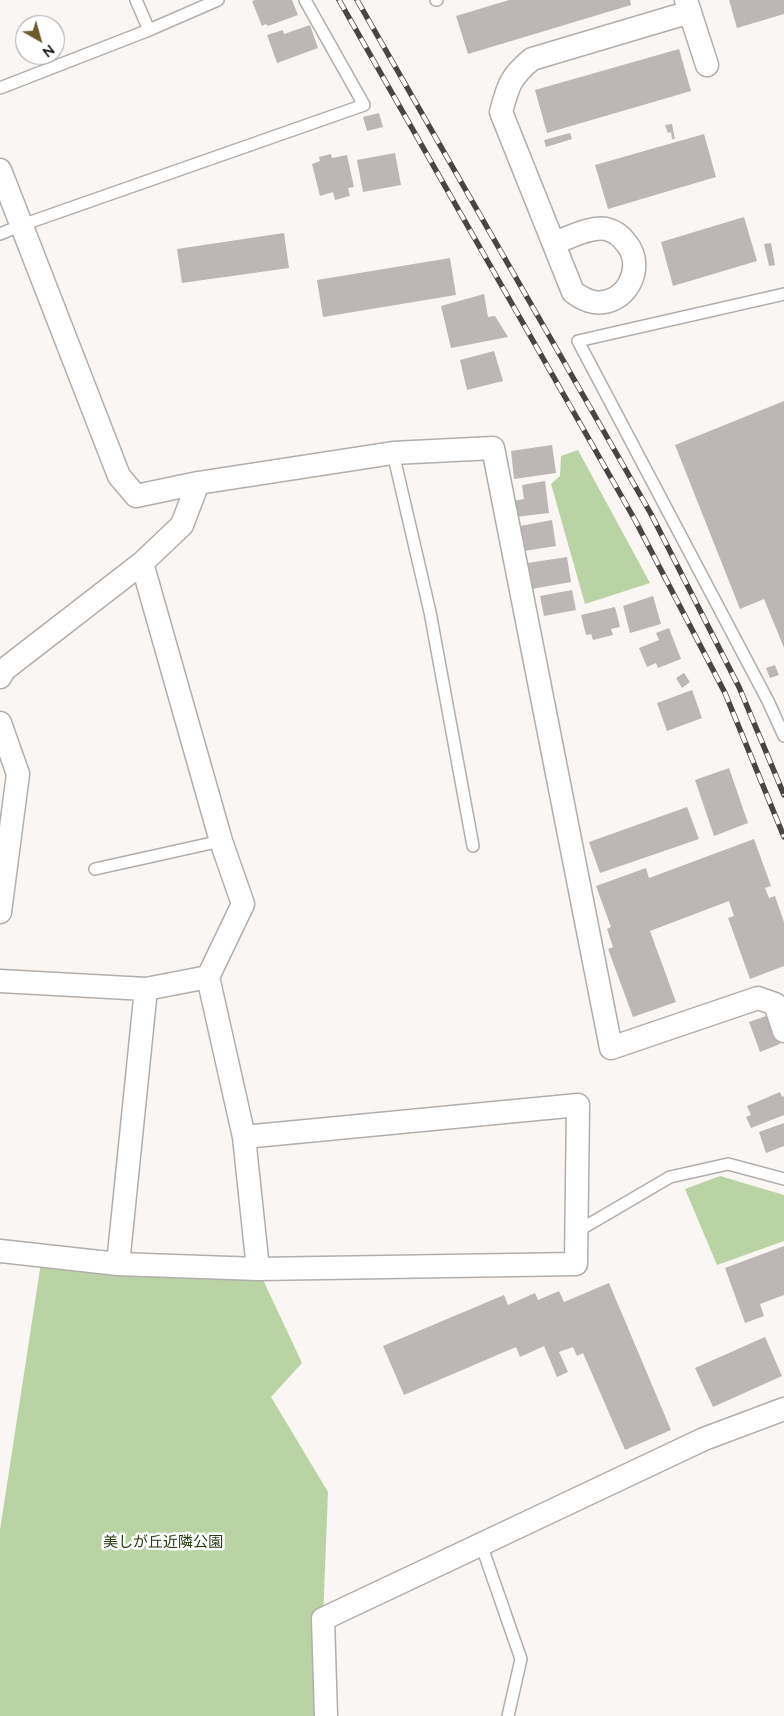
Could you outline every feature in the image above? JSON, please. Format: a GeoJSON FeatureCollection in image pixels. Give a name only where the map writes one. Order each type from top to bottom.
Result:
{"type":"FeatureCollection","features":[{"type":"Feature","properties":{"kind":"street"},"geometry":{"type":"LineString","coordinates":[[554,243],[501,112],[507,89],[517,71],[532,60],[688,6],[707,65]]}},
{"type":"Feature","properties":{"kind":"street"},"geometry":{"type":"LineString","coordinates":[[0,170],[119,476],[136,496],[198,483],[393,453],[493,448],[611,1048],[758,998],[775,1004],[784,1031]]}},
{"type":"Feature","properties":{"kind":"street"},"geometry":{"type":"LineString","coordinates":[[0,676],[5,669],[142,563],[182,525],[198,483]]}},
{"type":"Feature","properties":{"kind":"street"},"geometry":{"type":"LineString","coordinates":[[142,563],[222,841],[243,904],[208,977],[244,1137],[258,1269]]}},
{"type":"Feature","properties":{"kind":"street"},"geometry":{"type":"LineString","coordinates":[[0,723],[18,774],[0,912]]}},
{"type":"Feature","properties":{"kind":"street"},"geometry":{"type":"LineString","coordinates":[[0,981],[146,989],[208,977]]}},
{"type":"Feature","properties":{"kind":"street"},"geometry":{"type":"LineString","coordinates":[[118,1264],[146,989]]}},
{"type":"Feature","properties":{"kind":"street"},"geometry":{"type":"LineString","coordinates":[[0,1251],[118,1264],[258,1269],[576,1264],[578,1105],[244,1137]]}},
{"type":"Feature","properties":{"kind":"street"},"geometry":{"type":"LineString","coordinates":[[326,1716],[324,1620],[704,1439],[784,1409]]}},
{"type":"Feature","properties":{"kind":"lane"},"geometry":{"type":"LineString","coordinates":[[136,0],[150,30]]}},
{"type":"Feature","properties":{"kind":"lane"},"geometry":{"type":"LineString","coordinates":[[0,88],[150,30],[218,0]]}},
{"type":"Feature","properties":{"kind":"lane"},"geometry":{"type":"LineString","coordinates":[[0,234],[364,105],[305,0]]}},
{"type":"Feature","properties":{"kind":"lane"},"geometry":{"type":"LineString","coordinates":[[784,294],[578,341],[768,701],[784,736]]}},
{"type":"Feature","properties":{"kind":"lane"},"geometry":{"type":"LineString","coordinates":[[393,453],[430,612],[473,846]]}},
{"type":"Feature","properties":{"kind":"lane"},"geometry":{"type":"LineString","coordinates":[[96,869],[222,841]]}},
{"type":"Feature","properties":{"kind":"lane"},"geometry":{"type":"LineString","coordinates":[[576,1232],[670,1177],[728,1164],[784,1179]]}},
{"type":"Feature","properties":{"kind":"lane"},"geometry":{"type":"LineString","coordinates":[[481,1544],[521,1659],[508,1716]]}},
{"type":"Feature","properties":{"kind":"green space"},"geometry":{"type":"Polygon","coordinates":[[[578,450],[650,583],[585,604],[551,484],[560,476],[561,456],[578,450]]]}},
{"type":"Feature","properties":{"kind":"green space"},"geometry":{"type":"Polygon","coordinates":[[[720,1176],[784,1195],[784,1241],[717,1265],[685,1189],[720,1176]]]}},
{"type":"Feature","properties":{"kind":"green space","name":"美しが丘近隣公園"},"geometry":{"type":"Polygon","coordinates":[[[42,1256],[258,1269],[302,1363],[271,1397],[328,1492],[323,1619],[326,1716],[0,1716],[0,1530],[42,1256]]]}},
{"type":"Feature","properties":{"kind":"building"},"geometry":{"type":"Polygon","coordinates":[[[292,0],[298,15],[268,26],[266,24],[262,26],[252,1],[292,0]]]}},
{"type":"Feature","properties":{"kind":"building"},"geometry":{"type":"Polygon","coordinates":[[[509,0],[630,0],[631,5],[468,54],[456,16],[509,0]]]}},
{"type":"Feature","properties":{"kind":"building"},"geometry":{"type":"Polygon","coordinates":[[[729,0],[784,0],[784,14],[737,28],[729,0]]]}},
{"type":"Feature","properties":{"kind":"building"},"geometry":{"type":"Polygon","coordinates":[[[310,25],[318,48],[277,63],[267,35],[283,30],[284,34],[310,25]]]}},
{"type":"Feature","properties":{"kind":"building"},"geometry":{"type":"Polygon","coordinates":[[[679,49],[691,91],[547,133],[535,90],[679,49]]]}},
{"type":"Feature","properties":{"kind":"building"},"geometry":{"type":"Polygon","coordinates":[[[379,113],[383,127],[367,131],[363,117],[379,113]]]}},
{"type":"Feature","properties":{"kind":"building"},"geometry":{"type":"Polygon","coordinates":[[[672,124],[675,139],[672,139],[671,132],[668,133],[665,125],[672,124]]]}},
{"type":"Feature","properties":{"kind":"building"},"geometry":{"type":"Polygon","coordinates":[[[570,133],[572,139],[546,147],[544,140],[570,133]]]}},
{"type":"Feature","properties":{"kind":"building"},"geometry":{"type":"Polygon","coordinates":[[[704,134],[716,177],[608,209],[595,165],[704,134]]]}},
{"type":"Feature","properties":{"kind":"building"},"geometry":{"type":"Polygon","coordinates":[[[395,153],[401,185],[363,192],[357,160],[395,153]]]}},
{"type":"Feature","properties":{"kind":"building"},"geometry":{"type":"Polygon","coordinates":[[[331,154],[332,158],[347,155],[354,187],[348,188],[350,196],[335,200],[333,192],[320,196],[312,164],[320,161],[319,157],[331,154]]]}},
{"type":"Feature","properties":{"kind":"building"},"geometry":{"type":"Polygon","coordinates":[[[744,217],[757,261],[673,286],[661,242],[744,217]]]}},
{"type":"Feature","properties":{"kind":"building"},"geometry":{"type":"Polygon","coordinates":[[[284,233],[289,268],[182,283],[177,249],[284,233]]]}},
{"type":"Feature","properties":{"kind":"building"},"geometry":{"type":"Polygon","coordinates":[[[771,243],[775,265],[769,266],[764,244],[771,243]]]}},
{"type":"Feature","properties":{"kind":"building"},"geometry":{"type":"Polygon","coordinates":[[[450,258],[456,295],[323,317],[317,280],[450,258]]]}},
{"type":"Feature","properties":{"kind":"building"},"geometry":{"type":"Polygon","coordinates":[[[484,294],[488,317],[495,316],[508,337],[451,348],[441,306],[484,294]]]}},
{"type":"Feature","properties":{"kind":"building"},"geometry":{"type":"Polygon","coordinates":[[[494,351],[503,381],[467,390],[460,360],[494,351]]]}},
{"type":"Feature","properties":{"kind":"building"},"geometry":{"type":"Polygon","coordinates":[[[784,401],[784,648],[764,599],[740,609],[675,445],[784,401]]]}},
{"type":"Feature","properties":{"kind":"building"},"geometry":{"type":"Polygon","coordinates":[[[552,445],[556,473],[514,479],[511,451],[552,445]]]}},
{"type":"Feature","properties":{"kind":"building"},"geometry":{"type":"Polygon","coordinates":[[[545,481],[549,513],[515,517],[513,501],[524,499],[522,485],[545,481]]]}},
{"type":"Feature","properties":{"kind":"building"},"geometry":{"type":"Polygon","coordinates":[[[552,520],[556,546],[524,551],[520,526],[552,520]]]}},
{"type":"Feature","properties":{"kind":"building"},"geometry":{"type":"Polygon","coordinates":[[[567,557],[571,582],[526,590],[521,564],[567,557]]]}},
{"type":"Feature","properties":{"kind":"building"},"geometry":{"type":"Polygon","coordinates":[[[572,590],[576,610],[544,616],[540,596],[572,590]]]}},
{"type":"Feature","properties":{"kind":"building"},"geometry":{"type":"Polygon","coordinates":[[[653,596],[661,624],[630,633],[623,606],[653,596]]]}},
{"type":"Feature","properties":{"kind":"building"},"geometry":{"type":"Polygon","coordinates":[[[615,607],[620,627],[611,629],[613,635],[593,640],[591,634],[586,635],[581,615],[615,607]]]}},
{"type":"Feature","properties":{"kind":"building"},"geometry":{"type":"Polygon","coordinates":[[[669,628],[681,659],[658,668],[656,663],[647,667],[639,648],[659,640],[656,633],[669,628]]]}},
{"type":"Feature","properties":{"kind":"building"},"geometry":{"type":"Polygon","coordinates":[[[775,665],[779,675],[770,678],[766,668],[775,665]]]}},
{"type":"Feature","properties":{"kind":"building"},"geometry":{"type":"Polygon","coordinates":[[[684,673],[690,682],[682,688],[676,678],[684,673]]]}},
{"type":"Feature","properties":{"kind":"building"},"geometry":{"type":"Polygon","coordinates":[[[692,690],[702,718],[667,731],[657,703],[692,690]]]}},
{"type":"Feature","properties":{"kind":"building"},"geometry":{"type":"Polygon","coordinates":[[[729,768],[748,823],[714,836],[695,780],[729,768]]]}},
{"type":"Feature","properties":{"kind":"building"},"geometry":{"type":"Polygon","coordinates":[[[687,807],[699,839],[600,873],[589,842],[687,807]]]}},
{"type":"Feature","properties":{"kind":"building"},"geometry":{"type":"Polygon","coordinates":[[[754,839],[771,886],[765,888],[769,898],[775,896],[784,922],[784,966],[750,979],[728,918],[734,916],[729,901],[650,931],[676,1002],[633,1017],[608,949],[613,947],[607,929],[611,927],[596,886],[646,868],[649,878],[754,839]]]}},
{"type":"Feature","properties":{"kind":"building"},"geometry":{"type":"Polygon","coordinates":[[[769,1015],[780,1044],[760,1052],[749,1022],[769,1015]]]}},
{"type":"Feature","properties":{"kind":"building"},"geometry":{"type":"Polygon","coordinates":[[[780,1092],[782,1097],[784,1096],[784,1115],[751,1128],[746,1117],[751,1115],[747,1106],[780,1092]]]}},
{"type":"Feature","properties":{"kind":"building"},"geometry":{"type":"Polygon","coordinates":[[[784,1123],[784,1146],[766,1153],[759,1132],[784,1123]]]}},
{"type":"Feature","properties":{"kind":"building"},"geometry":{"type":"Polygon","coordinates":[[[784,1246],[784,1295],[760,1304],[764,1316],[745,1323],[725,1268],[784,1246]]]}},
{"type":"Feature","properties":{"kind":"building"},"geometry":{"type":"Polygon","coordinates":[[[609,1283],[671,1430],[625,1450],[583,1353],[577,1356],[573,1347],[559,1352],[568,1372],[557,1377],[544,1346],[520,1357],[516,1347],[404,1395],[383,1346],[504,1295],[508,1305],[535,1293],[538,1300],[559,1291],[564,1302],[609,1283]]]}},
{"type":"Feature","properties":{"kind":"building"},"geometry":{"type":"Polygon","coordinates":[[[765,1337],[782,1376],[713,1407],[695,1368],[765,1337]]]}},
{"type":"Feature","properties":{"kind":"railway"},"geometry":{"type":"LineString","coordinates":[[339,0],[635,520],[725,693],[784,837]]}},
{"type":"Feature","properties":{"kind":"railway"},"geometry":{"type":"LineString","coordinates":[[357,0],[651,514],[739,687],[784,795]]}}]}
